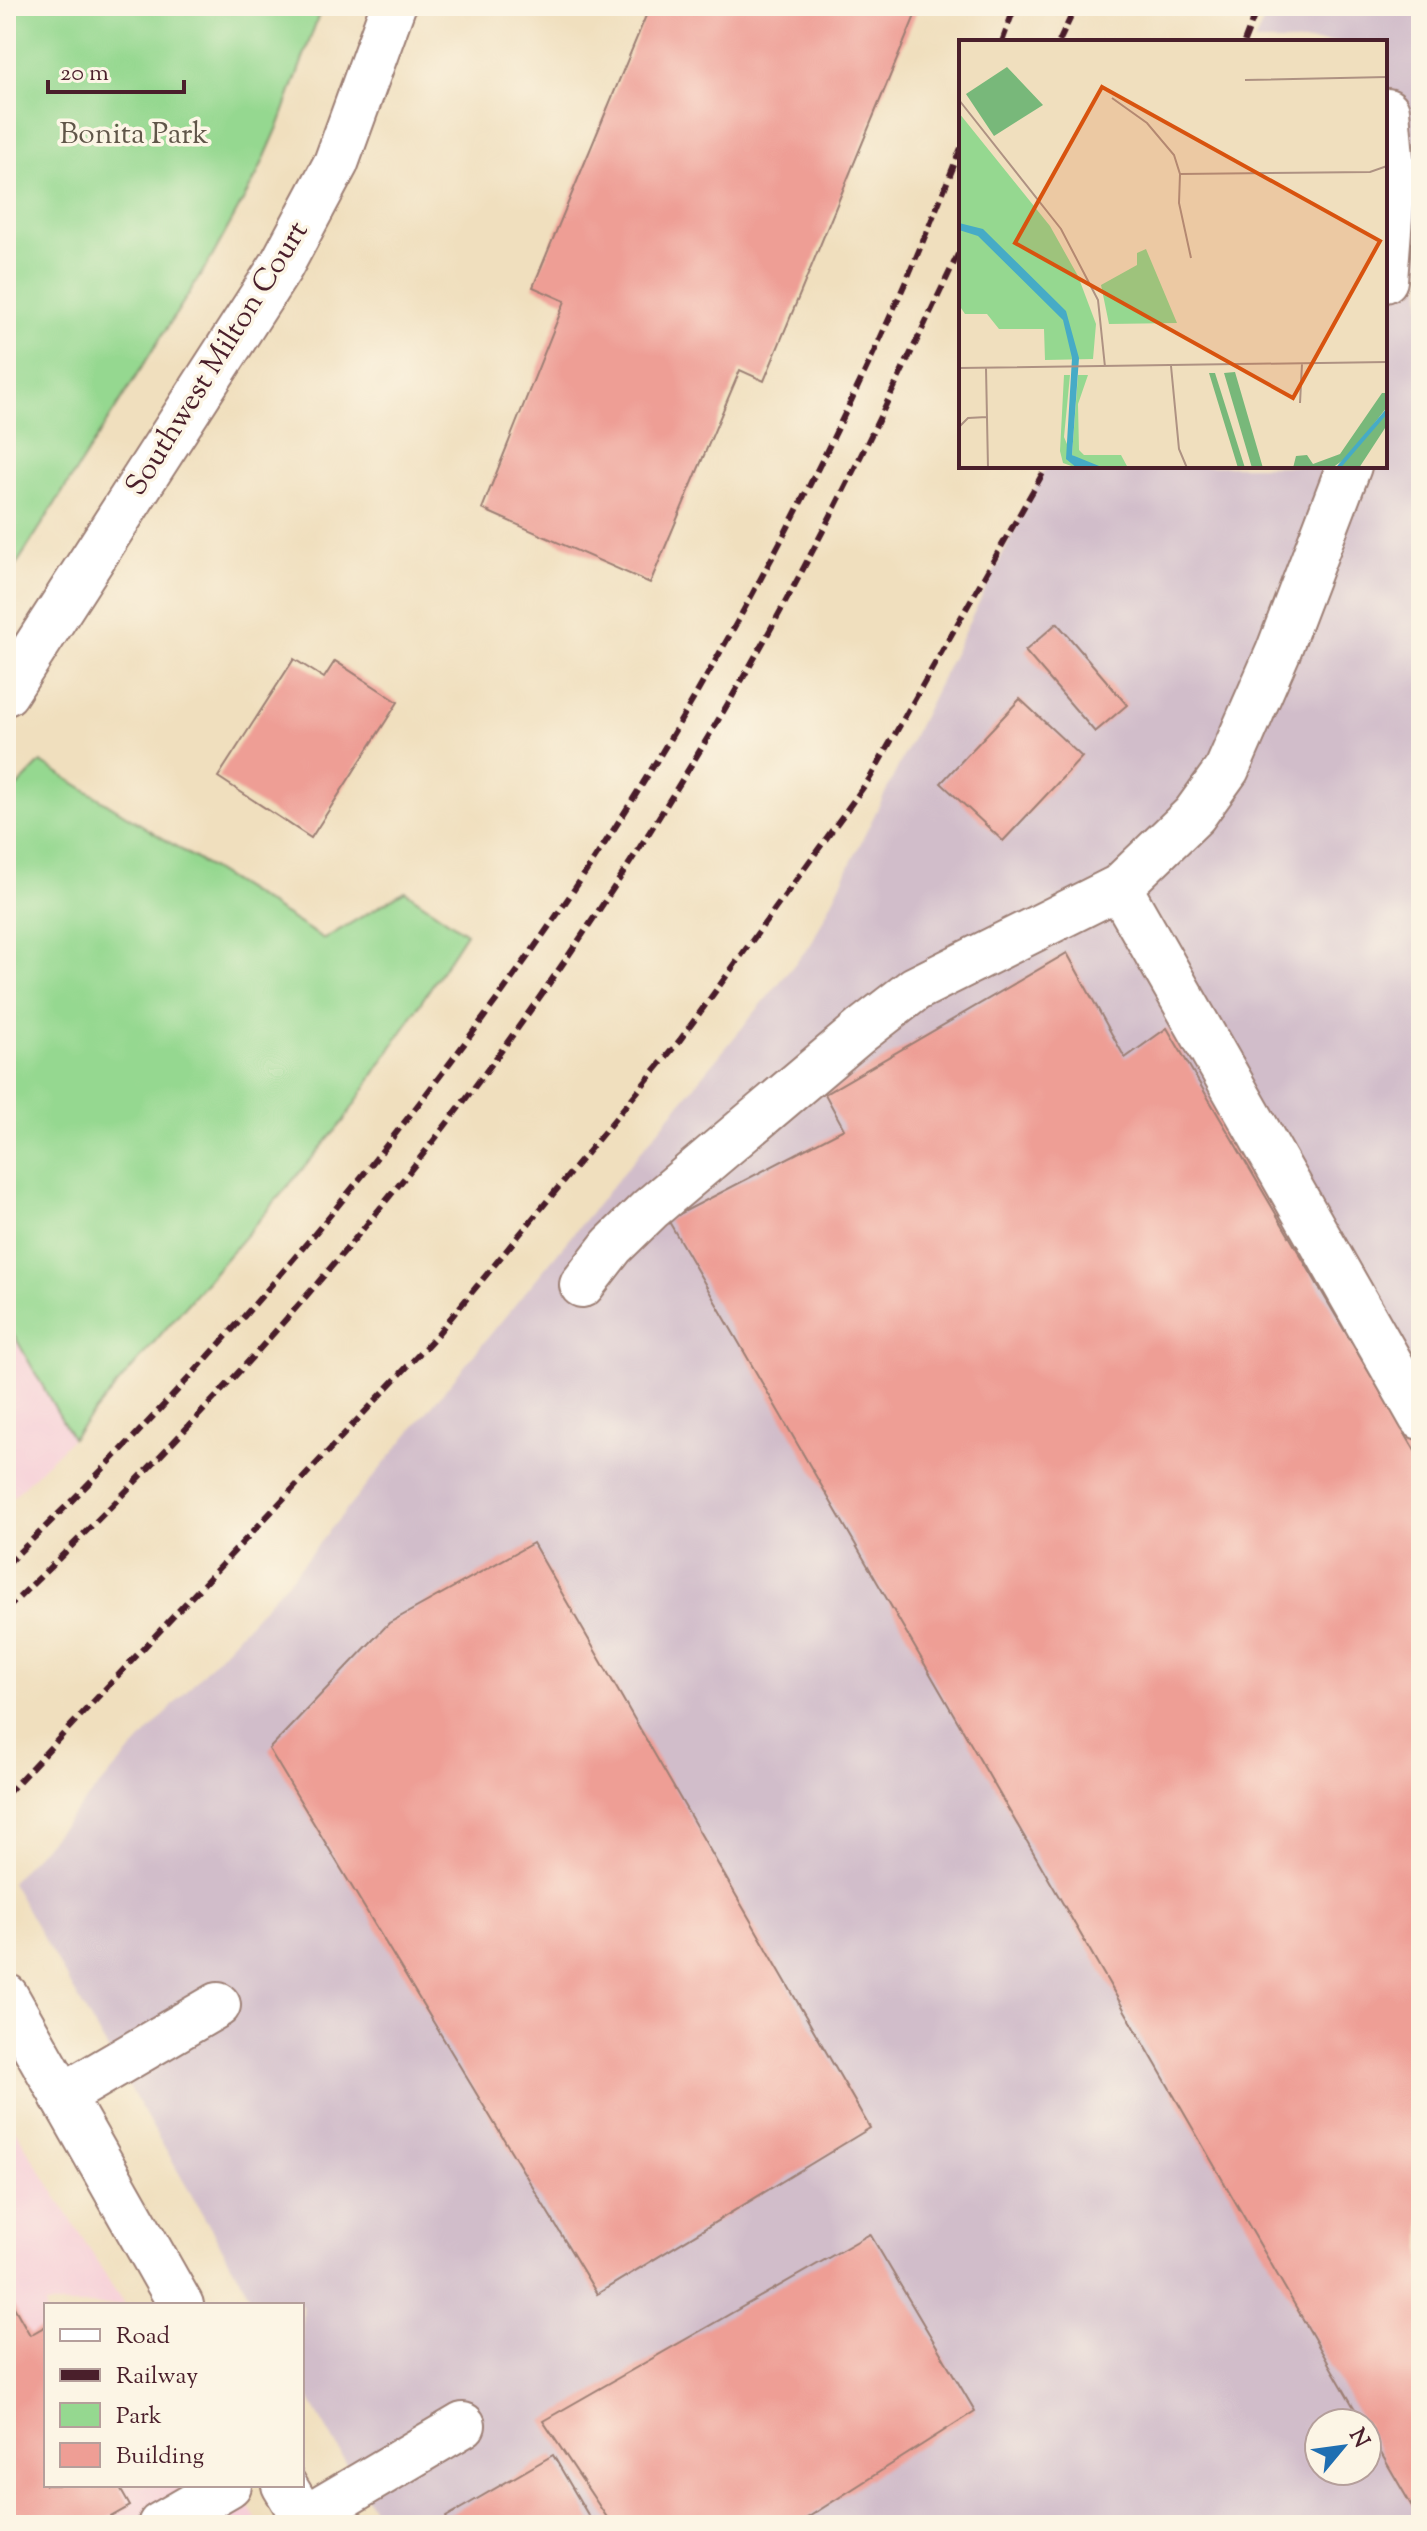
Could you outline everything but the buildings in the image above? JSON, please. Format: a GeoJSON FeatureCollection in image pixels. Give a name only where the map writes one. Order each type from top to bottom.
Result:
{"type":"FeatureCollection","features":[{"type":"Feature","properties":{"kind":"street","name":"Southwest Milton Court"},"geometry":{"type":"LineString","coordinates":[[6,693],[281,266],[336,163],[393,6]]}},
{"type":"Feature","properties":{"kind":"street"},"geometry":{"type":"LineString","coordinates":[[1387,111],[1393,180],[1387,255]]}},
{"type":"Feature","properties":{"kind":"street"},"geometry":{"type":"LineString","coordinates":[[582,1285],[612,1246],[650,1209],[915,989],[1119,887],[1194,815],[1227,769],[1278,652],[1348,468]]}},
{"type":"Feature","properties":{"kind":"street"},"geometry":{"type":"LineString","coordinates":[[1119,887],[1421,1417]]}},
{"type":"Feature","properties":{"kind":"street"},"geometry":{"type":"LineString","coordinates":[[6,1996],[180,2303]]}},
{"type":"Feature","properties":{"kind":"street"},"geometry":{"type":"LineString","coordinates":[[62,2096],[218,2005]]}},
{"type":"Feature","properties":{"kind":"street"},"geometry":{"type":"LineString","coordinates":[[298,2510],[463,2425]]}},
{"type":"Feature","properties":{"kind":"street"},"geometry":{"type":"LineString","coordinates":[[160,2525],[226,2487]]}},
{"type":"Feature","properties":{"kind":"shaded area"},"geometry":{"type":"Polygon","coordinates":[[[1271,6],[1421,6],[1421,2525],[382,2525],[304,2389],[304,2303],[254,2303],[11,1882],[293,1575],[811,944],[1045,468],[1387,468],[1387,40],[1255,40],[1271,6]]]}},
{"type":"Feature","properties":{"kind":"shaded area"},"geometry":{"type":"Polygon","coordinates":[[[6,1321],[72,1438],[6,1504],[6,1321]]]}},
{"type":"Feature","properties":{"kind":"shaded area"},"geometry":{"type":"Polygon","coordinates":[[[6,2115],[123,2303],[44,2303],[44,2487],[236,2487],[260,2525],[6,2525],[6,2115]]]}},
{"type":"Feature","properties":{"kind":"green space","name":"Bonita Park"},"geometry":{"type":"Polygon","coordinates":[[[6,6],[322,6],[279,125],[257,175],[212,257],[6,581],[6,6]]]}},
{"type":"Feature","properties":{"kind":"green space"},"geometry":{"type":"Polygon","coordinates":[[[41,762],[324,939],[405,891],[466,933],[343,1122],[72,1438],[6,1321],[6,798],[41,762]]]}},
{"type":"Feature","properties":{"kind":"railway"},"geometry":{"type":"LineString","coordinates":[[1003,40],[1015,6]]}},
{"type":"Feature","properties":{"kind":"railway"},"geometry":{"type":"LineString","coordinates":[[1060,40],[1076,6]]}},
{"type":"Feature","properties":{"kind":"railway"},"geometry":{"type":"LineString","coordinates":[[1245,40],[1258,6]]}},
{"type":"Feature","properties":{"kind":"railway"},"geometry":{"type":"LineString","coordinates":[[6,1565],[125,1446],[295,1258],[452,1060],[587,870],[694,698],[785,533],[868,365],[959,153]]}},
{"type":"Feature","properties":{"kind":"railway"},"geometry":{"type":"LineString","coordinates":[[6,1610],[178,1438],[340,1257],[441,1131],[553,978],[657,820],[756,656],[847,483],[959,252]]}},
{"type":"Feature","properties":{"kind":"railway"},"geometry":{"type":"LineString","coordinates":[[6,1795],[435,1337],[680,1040],[870,778],[1046,468]]}}]}
